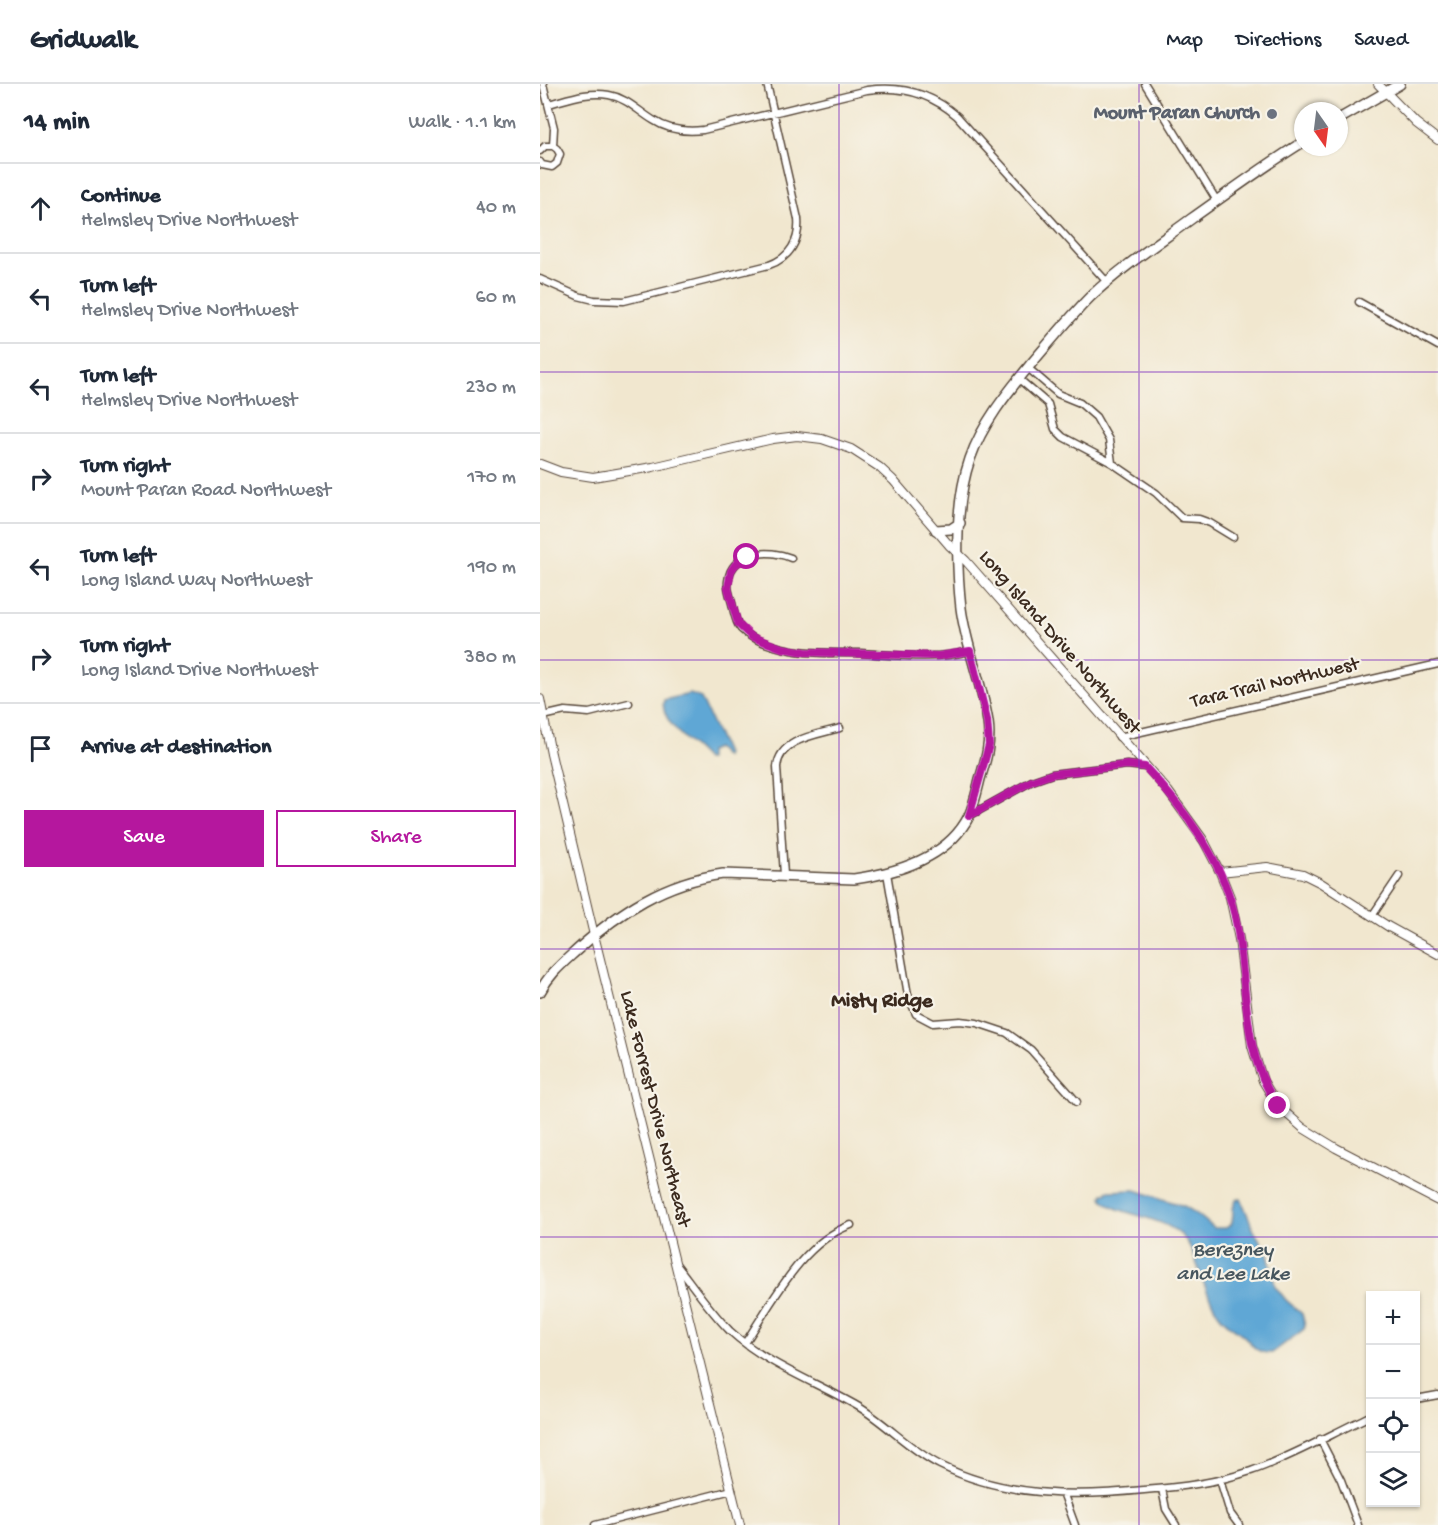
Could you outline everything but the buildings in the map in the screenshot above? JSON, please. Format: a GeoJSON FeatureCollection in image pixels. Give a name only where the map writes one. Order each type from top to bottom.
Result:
{"type":"FeatureCollection","features":[{"type":"Feature","properties":{"kind":"main road"},"geometry":{"type":"LineString","coordinates":[[1348,114],[1400,84]]}},
{"type":"Feature","properties":{"kind":"main road"},"geometry":{"type":"LineString","coordinates":[[540,992],[555,970],[616,917],[650,896],[690,880],[723,873],[854,879],[887,873],[921,860],[956,835],[969,816],[989,745],[987,720],[961,608],[959,554],[963,486],[970,458],[980,436],[1028,368],[1065,325],[1107,282],[1217,201],[1294,148]]}},
{"type":"Feature","properties":{"kind":"main road"},"geometry":{"type":"LineString","coordinates":[[936,530],[951,529],[960,523]]}},
{"type":"Feature","properties":{"kind":"street"},"geometry":{"type":"LineString","coordinates":[[540,162],[548,167],[557,164],[560,154],[553,146],[554,128],[543,84]]}},
{"type":"Feature","properties":{"kind":"street"},"geometry":{"type":"LineString","coordinates":[[540,279],[586,298],[624,301],[769,265],[785,256],[793,248],[799,226],[767,84]]}},
{"type":"Feature","properties":{"kind":"street"},"geometry":{"type":"LineString","coordinates":[[1145,84],[1217,201]]}},
{"type":"Feature","properties":{"kind":"street"},"geometry":{"type":"LineString","coordinates":[[1378,84],[1416,123],[1438,140]]}},
{"type":"Feature","properties":{"kind":"street"},"geometry":{"type":"LineString","coordinates":[[548,104],[586,95],[609,95],[630,103],[662,125],[692,131],[880,88],[908,89],[933,98],[957,116],[1107,282]]}},
{"type":"Feature","properties":{"kind":"street"},"geometry":{"type":"LineString","coordinates":[[540,151],[545,146],[553,146]]}},
{"type":"Feature","properties":{"kind":"street"},"geometry":{"type":"LineString","coordinates":[[1359,302],[1438,346]]}},
{"type":"Feature","properties":{"kind":"street"},"geometry":{"type":"LineString","coordinates":[[1028,368],[1058,394],[1080,403],[1096,417],[1109,440],[1112,463]]}},
{"type":"Feature","properties":{"kind":"street"},"geometry":{"type":"LineString","coordinates":[[1019,380],[1048,404],[1055,429],[1063,437],[1112,463],[1156,493],[1182,518],[1199,519],[1210,523],[1233,537]]}},
{"type":"Feature","properties":{"kind":"street"},"geometry":{"type":"LineString","coordinates":[[1048,404],[1058,394]]}},
{"type":"Feature","properties":{"kind":"street","name":"Long Island Drive Northwest"},"geometry":{"type":"LineString","coordinates":[[540,464],[561,472],[593,477],[653,467],[773,439],[796,436],[836,443],[851,449],[879,467],[959,554],[1187,816],[1220,872],[1230,897],[1237,924],[1252,1046],[1263,1081],[1270,1094],[1284,1112],[1303,1128],[1381,1173],[1438,1201]]}},
{"type":"Feature","properties":{"kind":"street"},"geometry":{"type":"LineString","coordinates":[[791,558],[775,553],[759,553],[741,560],[731,571],[728,588],[735,618],[741,629],[752,637],[782,648],[805,652],[939,656],[970,651]]}},
{"type":"Feature","properties":{"kind":"street","name":"Tara Trail Northwest"},"geometry":{"type":"LineString","coordinates":[[1119,737],[1438,664]]}},
{"type":"Feature","properties":{"kind":"street","name":"Lake Forrest Drive Northeast"},"geometry":{"type":"LineString","coordinates":[[540,699],[594,935],[740,1525]]}},
{"type":"Feature","properties":{"kind":"street"},"geometry":{"type":"LineString","coordinates":[[543,716],[565,711],[589,713],[629,703]]}},
{"type":"Feature","properties":{"kind":"street"},"geometry":{"type":"LineString","coordinates":[[784,875],[777,767],[779,756],[794,742],[840,728]]}},
{"type":"Feature","properties":{"kind":"street"},"geometry":{"type":"LineString","coordinates":[[969,816],[1032,781],[1052,774],[1127,765],[1145,767]]}},
{"type":"Feature","properties":{"kind":"street"},"geometry":{"type":"LineString","coordinates":[[1220,872],[1268,867],[1302,874],[1321,883],[1438,954]]}},
{"type":"Feature","properties":{"kind":"street"},"geometry":{"type":"LineString","coordinates":[[887,873],[908,995],[916,1014],[933,1023],[960,1021],[977,1023],[1006,1033],[1031,1050],[1077,1102]]}},
{"type":"Feature","properties":{"kind":"street"},"geometry":{"type":"LineString","coordinates":[[1372,916],[1399,876]]}},
{"type":"Feature","properties":{"kind":"street"},"geometry":{"type":"LineString","coordinates":[[745,1343],[810,1251],[830,1234],[851,1224]]}},
{"type":"Feature","properties":{"kind":"street"},"geometry":{"type":"LineString","coordinates":[[675,1264],[718,1318],[745,1343],[864,1410],[915,1450],[939,1465],[993,1484],[1064,1495],[1091,1495],[1193,1486],[1253,1470],[1366,1418]]}},
{"type":"Feature","properties":{"kind":"street"},"geometry":{"type":"LineString","coordinates":[[1420,1398],[1438,1395]]}},
{"type":"Feature","properties":{"kind":"street"},"geometry":{"type":"LineString","coordinates":[[1320,1439],[1341,1480],[1358,1525]]}},
{"type":"Feature","properties":{"kind":"street"},"geometry":{"type":"LineString","coordinates":[[1220,1480],[1230,1513],[1239,1525]]}},
{"type":"Feature","properties":{"kind":"street"},"geometry":{"type":"LineString","coordinates":[[1162,1489],[1166,1509],[1176,1525]]}},
{"type":"Feature","properties":{"kind":"street"},"geometry":{"type":"LineString","coordinates":[[595,1525],[732,1490]]}},
{"type":"Feature","properties":{"kind":"street"},"geometry":{"type":"LineString","coordinates":[[1064,1495],[1075,1525]]}},
{"type":"Feature","properties":{"kind":"water"},"geometry":{"type":"Polygon","coordinates":[[[690,694],[701,698],[724,749],[725,757],[716,748],[709,751],[709,760],[706,760],[678,732],[666,716],[664,700],[690,694]]]}},
{"type":"Feature","properties":{"kind":"water","name":"Berezney and Lee Lake"},"geometry":{"type":"Polygon","coordinates":[[[1135,1190],[1184,1206],[1214,1228],[1226,1228],[1231,1225],[1234,1205],[1237,1199],[1241,1199],[1254,1231],[1268,1254],[1275,1286],[1302,1314],[1304,1329],[1272,1353],[1260,1351],[1254,1347],[1218,1313],[1209,1297],[1189,1245],[1181,1235],[1156,1221],[1117,1208],[1107,1203],[1102,1197],[1109,1191],[1135,1190]]]}},
{"type":"Feature","properties":{"kind":"place","name":"Mount Paran Church"},"geometry":{"type":"Point","coordinates":[1272,114]}},
{"type":"Feature","properties":{"kind":"district","name":"Misty Ridge"},"geometry":{"type":"Point","coordinates":[882,1002]}},
{"type":"Feature","properties":{"kind":"route"},"geometry":{"type":"LineString","coordinates":[[747,557],[735,565],[731,571],[728,588],[735,618],[741,629],[752,637],[782,648],[805,652],[939,656],[970,651],[987,720],[989,745],[969,816],[1032,781],[1052,774],[1067,770],[1127,765],[1145,767],[1168,791],[1187,816],[1220,872],[1230,897],[1237,924],[1252,1046],[1263,1081],[1278,1106]]}}]}
